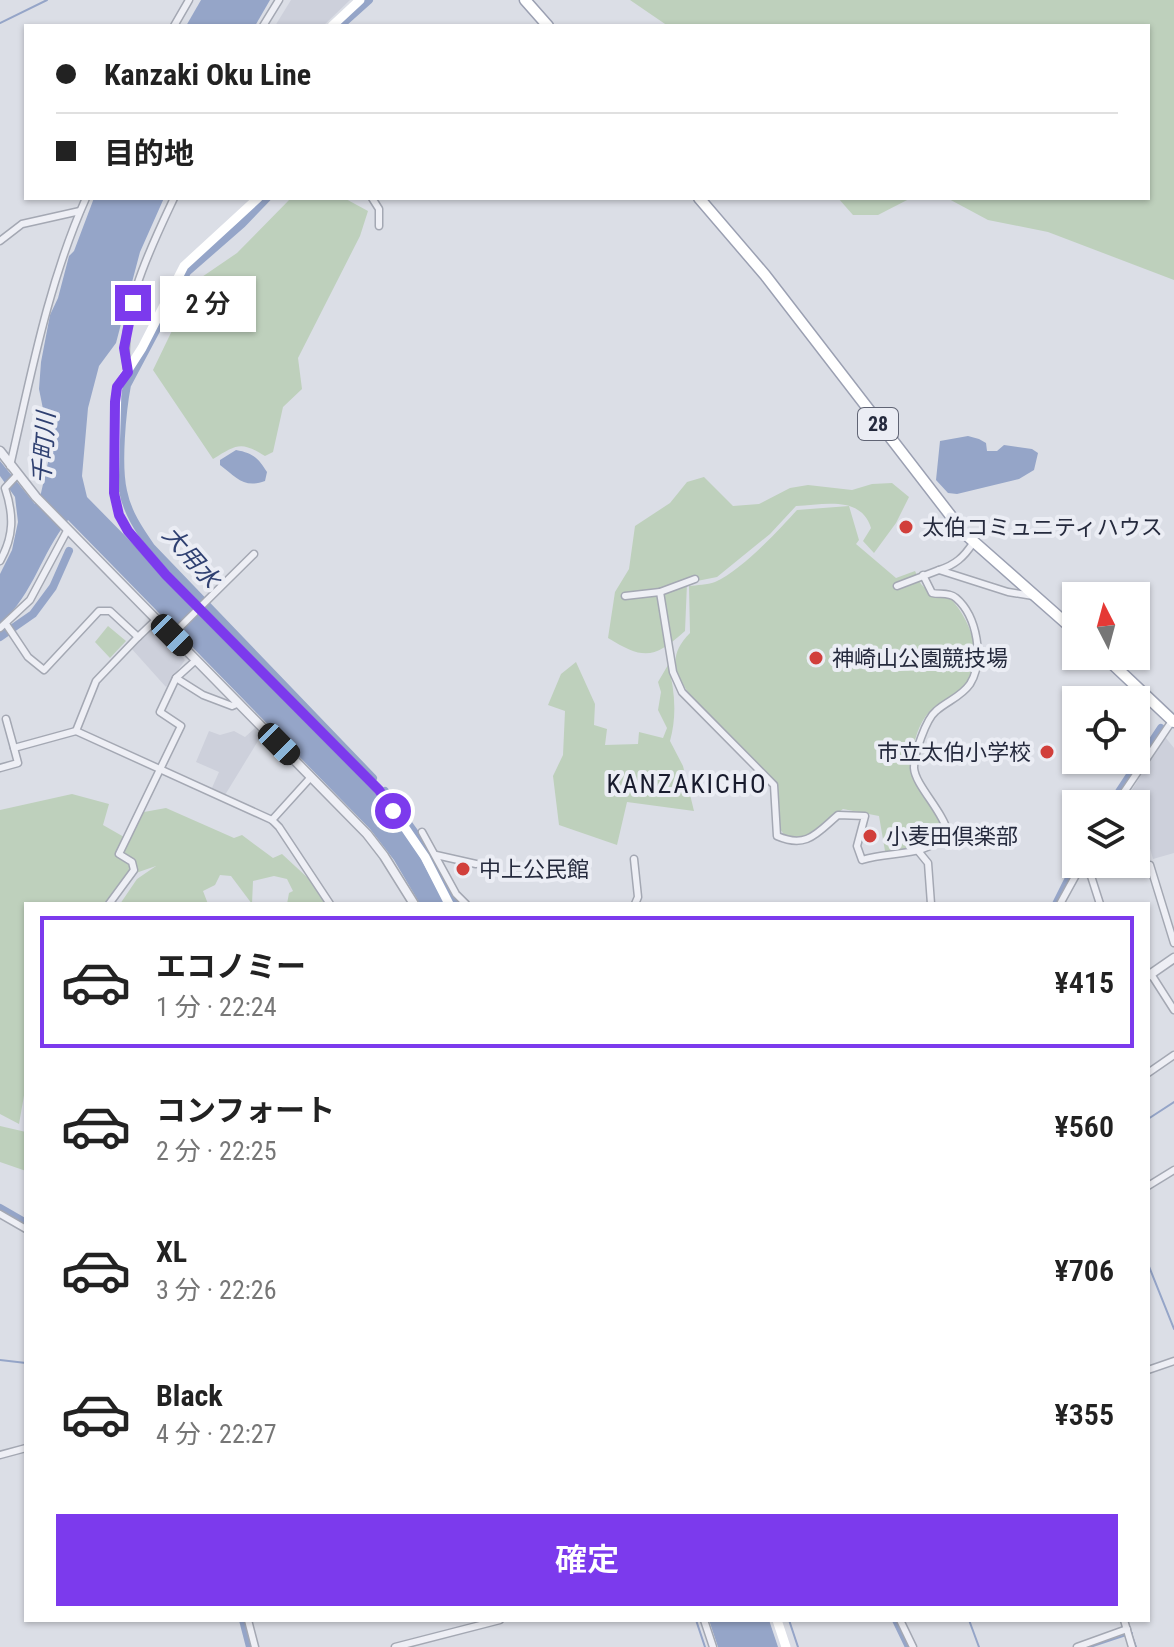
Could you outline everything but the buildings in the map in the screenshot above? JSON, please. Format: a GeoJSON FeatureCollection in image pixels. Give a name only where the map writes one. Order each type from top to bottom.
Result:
{"type":"FeatureCollection","features":[{"type":"Feature","properties":{"kind":"main road"},"geometry":{"type":"LineString","coordinates":[[334,24],[360,0]]}},
{"type":"Feature","properties":{"kind":"main road"},"geometry":{"type":"LineString","coordinates":[[525,0],[546,24]]}},
{"type":"Feature","properties":{"kind":"main road"},"geometry":{"type":"LineString","coordinates":[[256,200],[184,266],[117,387],[114,493],[119,515],[128,531],[166,575],[203,606],[379,790],[431,856],[448,902]]}},
{"type":"Feature","properties":{"kind":"main road","name":"28"},"geometry":{"type":"LineString","coordinates":[[701,200],[765,275],[973,543],[1062,620]]}},
{"type":"Feature","properties":{"kind":"main road"},"geometry":{"type":"LineString","coordinates":[[1119,670],[1173,720]]}},
{"type":"Feature","properties":{"kind":"main road"},"geometry":{"type":"LineString","coordinates":[[778,1622],[786,1647]]}},
{"type":"Feature","properties":{"kind":"street"},"geometry":{"type":"LineString","coordinates":[[175,24],[189,0]]}},
{"type":"Feature","properties":{"kind":"street"},"geometry":{"type":"LineString","coordinates":[[264,24],[279,0]]}},
{"type":"Feature","properties":{"kind":"street"},"geometry":{"type":"LineString","coordinates":[[10,466],[48,305],[85,200]]}},
{"type":"Feature","properties":{"kind":"street"},"geometry":{"type":"LineString","coordinates":[[128,372],[124,348],[133,303],[145,265],[173,200]]}},
{"type":"Feature","properties":{"kind":"street"},"geometry":{"type":"LineString","coordinates":[[373,200],[379,209],[379,226]]}},
{"type":"Feature","properties":{"kind":"street"},"geometry":{"type":"LineString","coordinates":[[0,241],[22,224],[63,212],[80,211]]}},
{"type":"Feature","properties":{"kind":"street"},"geometry":{"type":"LineString","coordinates":[[0,451],[36,497],[174,634],[375,845],[413,902]]}},
{"type":"Feature","properties":{"kind":"street"},"geometry":{"type":"LineString","coordinates":[[0,561],[12,531],[6,485],[16,475]]}},
{"type":"Feature","properties":{"kind":"street"},"geometry":{"type":"LineString","coordinates":[[66,528],[30,600],[7,628],[28,657],[44,670],[99,611],[110,611],[138,637]]}},
{"type":"Feature","properties":{"kind":"street"},"geometry":{"type":"LineString","coordinates":[[897,586],[959,560],[973,543]]}},
{"type":"Feature","properties":{"kind":"street"},"geometry":{"type":"LineString","coordinates":[[174,634],[254,554]]}},
{"type":"Feature","properties":{"kind":"street"},"geometry":{"type":"LineString","coordinates":[[939,570],[1008,592],[1033,596]]}},
{"type":"Feature","properties":{"kind":"street"},"geometry":{"type":"LineString","coordinates":[[660,592],[673,672],[682,692],[774,785],[777,836],[791,842],[810,839],[838,815],[865,816],[857,846],[862,860],[879,854],[919,852],[941,841],[948,833],[945,820],[914,770],[926,723],[934,712],[963,692],[972,680],[978,643],[957,599],[949,594],[932,593],[923,575]]}},
{"type":"Feature","properties":{"kind":"street"},"geometry":{"type":"LineString","coordinates":[[625,596],[660,592],[695,579]]}},
{"type":"Feature","properties":{"kind":"street"},"geometry":{"type":"LineString","coordinates":[[76,731],[96,681],[157,619]]}},
{"type":"Feature","properties":{"kind":"street"},"geometry":{"type":"LineString","coordinates":[[110,902],[134,870],[132,862],[119,854],[181,726],[160,712],[176,678],[196,660]]}},
{"type":"Feature","properties":{"kind":"street"},"geometry":{"type":"LineString","coordinates":[[176,678],[203,695],[232,706],[239,703]]}},
{"type":"Feature","properties":{"kind":"street"},"geometry":{"type":"LineString","coordinates":[[0,768],[18,763],[6,719]]}},
{"type":"Feature","properties":{"kind":"street"},"geometry":{"type":"LineString","coordinates":[[1126,790],[1173,720]]}},
{"type":"Feature","properties":{"kind":"street"},"geometry":{"type":"LineString","coordinates":[[14,748],[76,731],[272,820],[329,902]]}},
{"type":"Feature","properties":{"kind":"street"},"geometry":{"type":"LineString","coordinates":[[272,820],[311,777]]}},
{"type":"Feature","properties":{"kind":"street"},"geometry":{"type":"LineString","coordinates":[[422,832],[431,856],[464,902]]}},
{"type":"Feature","properties":{"kind":"street"},"geometry":{"type":"LineString","coordinates":[[919,852],[928,863],[931,902]]}},
{"type":"Feature","properties":{"kind":"street"},"geometry":{"type":"LineString","coordinates":[[431,856],[476,864]]}},
{"type":"Feature","properties":{"kind":"street"},"geometry":{"type":"LineString","coordinates":[[634,859],[636,902]]}},
{"type":"Feature","properties":{"kind":"street"},"geometry":{"type":"LineString","coordinates":[[1150,865],[1174,943]]}},
{"type":"Feature","properties":{"kind":"street"},"geometry":{"type":"LineString","coordinates":[[1061,902],[1075,878]]}},
{"type":"Feature","properties":{"kind":"street"},"geometry":{"type":"LineString","coordinates":[[1092,878],[1099,902]]}},
{"type":"Feature","properties":{"kind":"street"},"geometry":{"type":"LineString","coordinates":[[1174,958],[1150,975],[1174,1010]]}},
{"type":"Feature","properties":{"kind":"street"},"geometry":{"type":"LineString","coordinates":[[1150,1072],[1174,1055]]}},
{"type":"Feature","properties":{"kind":"street"},"geometry":{"type":"LineString","coordinates":[[1150,1185],[1174,1170]]}},
{"type":"Feature","properties":{"kind":"street"},"geometry":{"type":"LineString","coordinates":[[0,1214],[24,1228]]}},
{"type":"Feature","properties":{"kind":"street"},"geometry":{"type":"LineString","coordinates":[[1150,1369],[1174,1361]]}},
{"type":"Feature","properties":{"kind":"street"},"geometry":{"type":"LineString","coordinates":[[0,1455],[24,1449]]}},
{"type":"Feature","properties":{"kind":"street"},"geometry":{"type":"LineString","coordinates":[[249,1622],[255,1647]]}},
{"type":"Feature","properties":{"kind":"street"},"geometry":{"type":"LineString","coordinates":[[395,1647],[492,1622]]}},
{"type":"Feature","properties":{"kind":"street"},"geometry":{"type":"LineString","coordinates":[[705,1622],[713,1647]]}},
{"type":"Feature","properties":{"kind":"street"},"geometry":{"type":"LineString","coordinates":[[901,1622],[913,1647]]}},
{"type":"Feature","properties":{"kind":"street"},"geometry":{"type":"LineString","coordinates":[[1125,1622],[1132,1647]]}},
{"type":"Feature","properties":{"kind":"street"},"geometry":{"type":"LineString","coordinates":[[1077,1647],[1127,1629]]}},
{"type":"Feature","properties":{"kind":"shaded area"},"geometry":{"type":"Polygon","coordinates":[[[291,0],[350,0],[325,24],[276,24],[291,0]]]}},
{"type":"Feature","properties":{"kind":"shaded area"},"geometry":{"type":"Polygon","coordinates":[[[152,629],[156,629],[185,660],[166,687],[131,648],[152,629]]]}},
{"type":"Feature","properties":{"kind":"shaded area"},"geometry":{"type":"Polygon","coordinates":[[[255,728],[261,736],[225,795],[211,790],[219,772],[196,762],[209,731],[220,735],[234,731],[245,737],[255,728]]]}},
{"type":"Feature","properties":{"kind":"shaded area"},"geometry":{"type":"Polygon","coordinates":[[[1165,737],[1174,748],[1174,853],[1153,859],[1150,848],[1150,790],[1132,790],[1142,774],[1150,774],[1150,761],[1165,737]]]}},
{"type":"Feature","properties":{"kind":"green space"},"geometry":{"type":"Polygon","coordinates":[[[630,0],[1174,0],[1174,280],[1048,232],[988,220],[951,200],[1150,200],[1150,24],[665,24],[630,0]]]}},
{"type":"Feature","properties":{"kind":"green space"},"geometry":{"type":"Polygon","coordinates":[[[289,200],[348,200],[368,211],[360,236],[298,358],[302,389],[283,407],[273,452],[265,456],[239,446],[213,459],[153,370],[196,281],[237,253],[289,200]]]}},
{"type":"Feature","properties":{"kind":"green space"},"geometry":{"type":"Polygon","coordinates":[[[840,200],[907,200],[878,215],[853,215],[840,200]]]}},
{"type":"Feature","properties":{"kind":"green space"},"geometry":{"type":"Polygon","coordinates":[[[704,477],[733,506],[759,504],[790,488],[808,485],[852,490],[872,484],[892,483],[909,497],[896,523],[874,553],[863,541],[871,528],[859,510],[840,504],[796,506],[770,534],[717,577],[687,583],[685,631],[657,651],[640,653],[631,650],[608,638],[615,592],[629,569],[635,526],[670,503],[687,482],[704,477]]]}},
{"type":"Feature","properties":{"kind":"green space"},"geometry":{"type":"Polygon","coordinates":[[[849,506],[859,540],[856,544],[896,578],[915,571],[921,584],[934,597],[950,598],[965,619],[974,643],[975,656],[969,680],[958,693],[930,712],[917,733],[911,769],[918,787],[940,821],[941,830],[938,840],[909,851],[885,851],[879,816],[843,809],[803,838],[785,836],[780,829],[776,784],[694,700],[682,683],[676,666],[678,650],[690,633],[689,586],[715,582],[725,577],[759,550],[797,510],[849,506]]]}},
{"type":"Feature","properties":{"kind":"green space"},"geometry":{"type":"Polygon","coordinates":[[[108,626],[126,641],[110,658],[95,642],[108,626]]]}},
{"type":"Feature","properties":{"kind":"green space"},"geometry":{"type":"Polygon","coordinates":[[[576,662],[595,704],[594,725],[607,729],[605,745],[638,744],[639,732],[663,738],[667,728],[658,710],[661,692],[658,682],[668,665],[674,703],[670,741],[683,766],[694,811],[627,802],[617,845],[559,825],[553,776],[563,755],[565,711],[548,705],[561,674],[576,662]]]}},
{"type":"Feature","properties":{"kind":"green space"},"geometry":{"type":"Polygon","coordinates":[[[72,794],[109,804],[103,825],[124,837],[144,812],[166,808],[234,838],[242,835],[273,858],[282,854],[309,879],[324,902],[287,902],[289,893],[293,891],[287,879],[274,876],[253,881],[250,902],[231,876],[220,875],[215,885],[203,891],[207,902],[121,902],[137,879],[156,866],[130,875],[112,902],[24,902],[24,1095],[19,1124],[0,1114],[0,810],[72,794]]]}},
{"type":"Feature","properties":{"kind":"green space"},"geometry":{"type":"Polygon","coordinates":[[[0,1126],[24,1132],[24,1170],[0,1162],[0,1126]]]}},
{"type":"Feature","properties":{"kind":"water"},"geometry":{"type":"Polygon","coordinates":[[[201,0],[270,0],[256,24],[187,24],[201,0]]]}},
{"type":"Feature","properties":{"kind":"water"},"geometry":{"type":"Polygon","coordinates":[[[93,200],[163,200],[140,252],[116,343],[99,366],[88,408],[82,476],[87,497],[374,789],[419,855],[444,902],[419,902],[394,860],[370,829],[68,520],[22,599],[0,625],[0,574],[12,550],[18,522],[15,497],[0,476],[0,461],[35,504],[41,493],[51,449],[39,389],[41,362],[50,315],[58,298],[69,256],[74,251],[93,200]]]}},
{"type":"Feature","properties":{"kind":"water"},"geometry":{"type":"Polygon","coordinates":[[[968,436],[986,443],[987,451],[997,451],[1004,445],[1032,449],[1038,453],[1034,470],[1019,479],[957,494],[948,493],[936,480],[940,441],[968,436]]]}},
{"type":"Feature","properties":{"kind":"water"},"geometry":{"type":"Polygon","coordinates":[[[236,450],[257,459],[267,472],[265,481],[246,483],[220,465],[220,460],[236,450]]]}},
{"type":"Feature","properties":{"kind":"water"},"geometry":{"type":"Polygon","coordinates":[[[710,1622],[770,1622],[778,1647],[718,1647],[710,1622]]]}},
{"type":"Feature","properties":{"kind":"waterway"},"geometry":{"type":"LineString","coordinates":[[0,23],[47,0]]}},
{"type":"Feature","properties":{"kind":"waterway","name":"大用水"},"geometry":{"type":"LineString","coordinates":[[342,24],[369,0]]}},
{"type":"Feature","properties":{"kind":"waterway","name":"大用水"},"geometry":{"type":"LineString","coordinates":[[265,200],[187,272],[127,385],[120,453],[123,491],[130,513],[151,547],[373,778]]}},
{"type":"Feature","properties":{"kind":"waterway"},"geometry":{"type":"LineString","coordinates":[[0,637],[33,614],[53,587],[69,551]]}},
{"type":"Feature","properties":{"kind":"waterway","name":"大用水"},"geometry":{"type":"LineString","coordinates":[[1120,790],[1161,728]]}},
{"type":"Feature","properties":{"kind":"waterway","name":"大用水"},"geometry":{"type":"LineString","coordinates":[[385,791],[430,854],[457,902]]}},
{"type":"Feature","properties":{"kind":"waterway","name":"大用水"},"geometry":{"type":"LineString","coordinates":[[1057,902],[1069,878]]}},
{"type":"Feature","properties":{"kind":"waterway"},"geometry":{"type":"LineString","coordinates":[[1150,1118],[1174,1102]]}},
{"type":"Feature","properties":{"kind":"waterway"},"geometry":{"type":"LineString","coordinates":[[0,1208],[24,1222]]}},
{"type":"Feature","properties":{"kind":"waterway"},"geometry":{"type":"LineString","coordinates":[[1150,1269],[1174,1329]]}},
{"type":"Feature","properties":{"kind":"waterway"},"geometry":{"type":"LineString","coordinates":[[0,1360],[24,1363]]}},
{"type":"Feature","properties":{"kind":"waterway"},"geometry":{"type":"LineString","coordinates":[[244,1622],[250,1647]]}},
{"type":"Feature","properties":{"kind":"waterway"},"geometry":{"type":"LineString","coordinates":[[697,1622],[705,1647]]}},
{"type":"Feature","properties":{"kind":"waterway"},"geometry":{"type":"LineString","coordinates":[[790,1622],[798,1647]]}},
{"type":"Feature","properties":{"kind":"waterway"},"geometry":{"type":"LineString","coordinates":[[897,1622],[909,1647]]}},
{"type":"Feature","properties":{"kind":"waterway"},"geometry":{"type":"LineString","coordinates":[[970,1622],[979,1647]]}},
{"type":"Feature","properties":{"kind":"waterway"},"geometry":{"type":"LineString","coordinates":[[1127,1622],[1136,1647]]}},
{"type":"Feature","properties":{"kind":"waterway"},"geometry":{"type":"LineString","coordinates":[[1090,1647],[1132,1633]]}},
{"type":"Feature","properties":{"kind":"place","name":"太伯コミュニティハウス"},"geometry":{"type":"Point","coordinates":[906,527]}},
{"type":"Feature","properties":{"kind":"place","name":"神崎山公園競技場"},"geometry":{"type":"Point","coordinates":[816,658]}},
{"type":"Feature","properties":{"kind":"place","name":"市立太伯小学校"},"geometry":{"type":"Point","coordinates":[1047,752]}},
{"type":"Feature","properties":{"kind":"place","name":"小麦田倶楽部"},"geometry":{"type":"Point","coordinates":[870,836]}},
{"type":"Feature","properties":{"kind":"place","name":"中上公民館"},"geometry":{"type":"Point","coordinates":[463,869]}},
{"type":"Feature","properties":{"kind":"district","name":"KANZAKICHO"},"geometry":{"type":"Point","coordinates":[687,784]}},
{"type":"Feature","properties":{"kind":"route"},"geometry":{"type":"LineString","coordinates":[[133,303],[124,348],[128,372],[117,387],[115,402],[114,493],[119,515],[128,531],[166,575],[379,790],[393,811]]}},
{"type":"Feature","properties":{"kind":"water label","name":"千町川"},"geometry":{"type":"Point","coordinates":[44,448]}}]}
